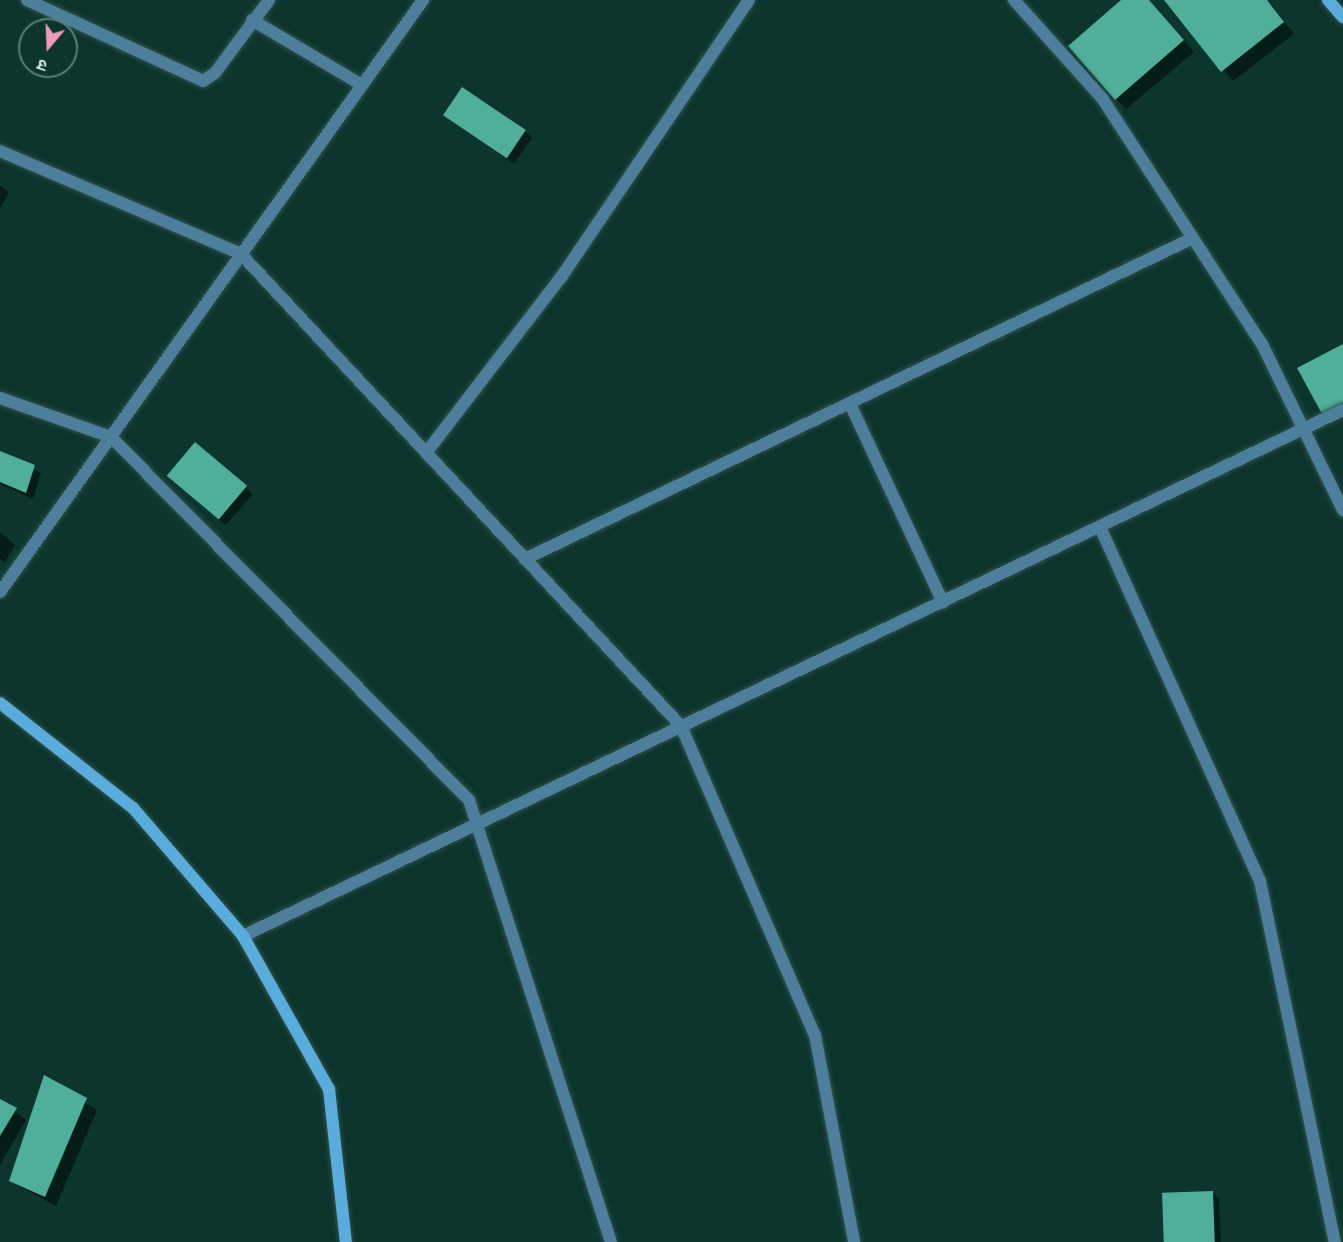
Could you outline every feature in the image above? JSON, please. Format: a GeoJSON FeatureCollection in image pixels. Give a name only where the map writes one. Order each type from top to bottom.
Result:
{"type":"FeatureCollection","features":[{"type":"Feature","properties":{"kind":"street"},"geometry":{"type":"LineString","coordinates":[[27,0],[203,81],[215,73],[269,0]]}},
{"type":"Feature","properties":{"kind":"street"},"geometry":{"type":"LineString","coordinates":[[0,592],[423,0]]}},
{"type":"Feature","properties":{"kind":"street"},"geometry":{"type":"LineString","coordinates":[[426,453],[561,276],[749,0]]}},
{"type":"Feature","properties":{"kind":"street"},"geometry":{"type":"LineString","coordinates":[[1014,0],[1102,98],[1262,344],[1343,510]]}},
{"type":"Feature","properties":{"kind":"street"},"geometry":{"type":"LineString","coordinates":[[1328,0],[1343,17]]}},
{"type":"Feature","properties":{"kind":"street"},"geometry":{"type":"LineString","coordinates":[[252,20],[362,85]]}},
{"type":"Feature","properties":{"kind":"street"},"geometry":{"type":"LineString","coordinates":[[0,151],[241,254],[681,726],[815,1035],[854,1242]]}},
{"type":"Feature","properties":{"kind":"street"},"geometry":{"type":"LineString","coordinates":[[525,559],[799,423],[850,406],[1193,238]]}},
{"type":"Feature","properties":{"kind":"street"},"geometry":{"type":"LineString","coordinates":[[0,398],[111,437],[469,800],[611,1242]]}},
{"type":"Feature","properties":{"kind":"street"},"geometry":{"type":"LineString","coordinates":[[850,406],[943,602]]}},
{"type":"Feature","properties":{"kind":"street"},"geometry":{"type":"LineString","coordinates":[[243,936],[1343,410]]}},
{"type":"Feature","properties":{"kind":"street"},"geometry":{"type":"LineString","coordinates":[[1100,527],[1260,881],[1335,1242]]}},
{"type":"Feature","properties":{"kind":"street"},"geometry":{"type":"LineString","coordinates":[[0,703],[132,808],[243,936],[329,1089],[346,1242]]}},
{"type":"Feature","properties":{"kind":"building"},"geometry":{"type":"Polygon","coordinates":[[[1121,0],[1149,0],[1184,40],[1115,100],[1068,46],[1121,0]]]}},
{"type":"Feature","properties":{"kind":"building"},"geometry":{"type":"Polygon","coordinates":[[[1164,0],[1267,0],[1284,22],[1221,72],[1164,0]]]}},
{"type":"Feature","properties":{"kind":"building"},"geometry":{"type":"Polygon","coordinates":[[[462,87],[526,130],[507,158],[443,115],[462,87]]]}},
{"type":"Feature","properties":{"kind":"building"},"geometry":{"type":"Polygon","coordinates":[[[1343,344],[1343,403],[1322,414],[1297,368],[1343,344]]]}},
{"type":"Feature","properties":{"kind":"building"},"geometry":{"type":"Polygon","coordinates":[[[195,442],[247,486],[219,519],[167,476],[195,442]]]}},
{"type":"Feature","properties":{"kind":"building"},"geometry":{"type":"Polygon","coordinates":[[[0,451],[35,465],[26,493],[0,482],[0,451]]]}},
{"type":"Feature","properties":{"kind":"building"},"geometry":{"type":"Polygon","coordinates":[[[44,1075],[87,1098],[45,1197],[9,1181],[44,1075]]]}},
{"type":"Feature","properties":{"kind":"building"},"geometry":{"type":"Polygon","coordinates":[[[0,1099],[17,1108],[0,1136],[0,1099]]]}},
{"type":"Feature","properties":{"kind":"building"},"geometry":{"type":"Polygon","coordinates":[[[1213,1191],[1215,1242],[1164,1242],[1162,1193],[1213,1191]]]}}]}
